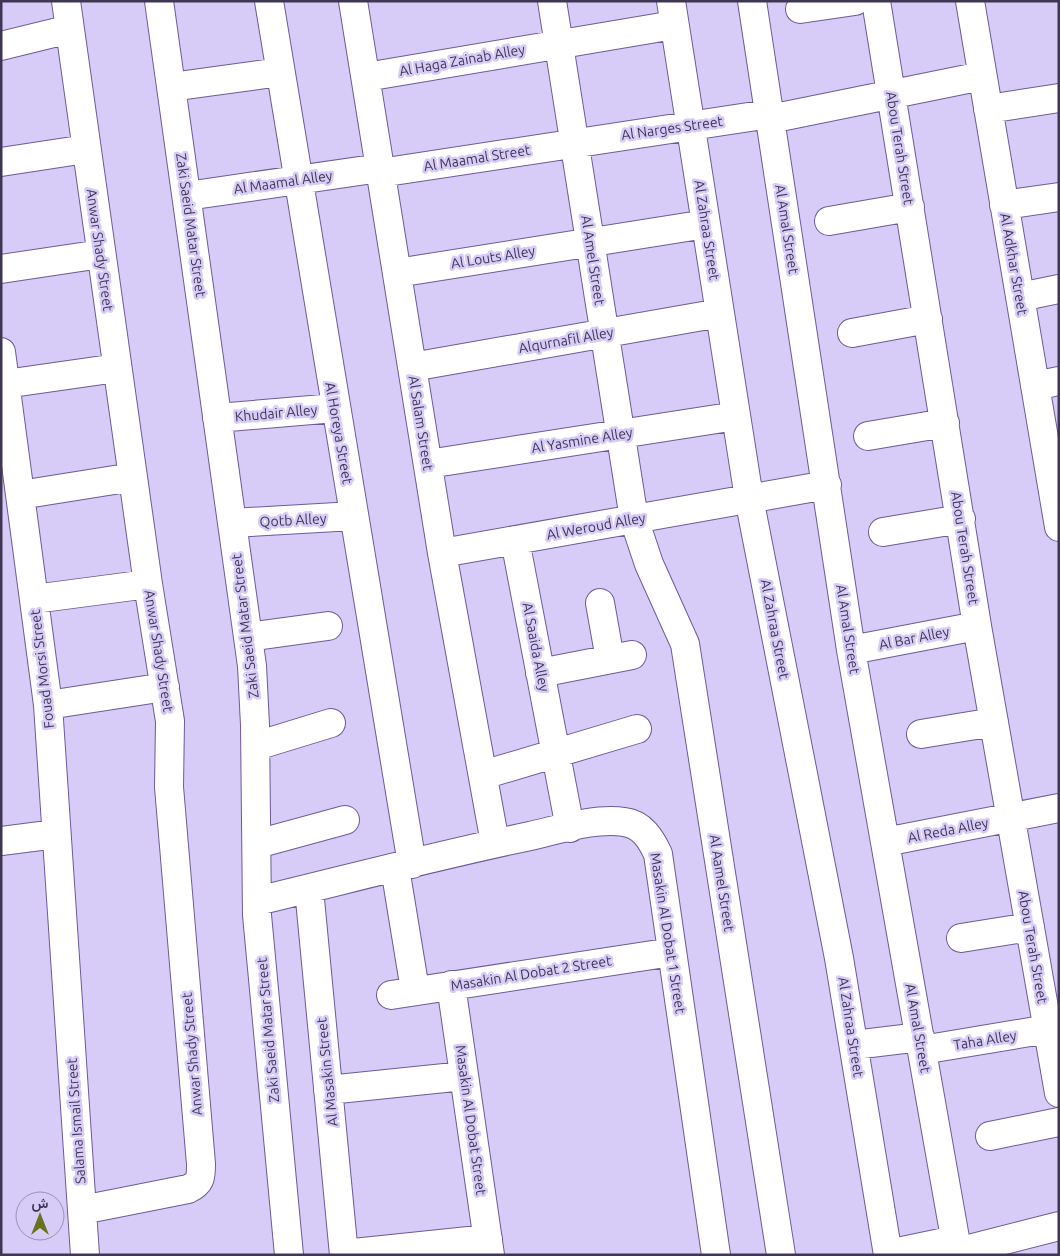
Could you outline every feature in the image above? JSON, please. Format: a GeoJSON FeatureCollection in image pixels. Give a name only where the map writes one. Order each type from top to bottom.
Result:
{"type":"FeatureCollection","features":[{"type":"Feature","properties":{"kind":"street","name":"Anwar Shady Street"},"geometry":{"type":"LineString","coordinates":[[66,1],[148,584],[170,721],[169,787],[201,1178],[197,1185],[188,1189],[82,1210]]}},
{"type":"Feature","properties":{"kind":"street","name":"Zaki Saeid Matar Street"},"geometry":{"type":"LineString","coordinates":[[159,1],[252,666],[256,746],[257,901],[289,1255]]}},
{"type":"Feature","properties":{"kind":"street","name":"Al Horeya Street"},"geometry":{"type":"LineString","coordinates":[[269,1],[354,516],[403,866],[403,992]]}},
{"type":"Feature","properties":{"kind":"street","name":"Al Salam Street"},"geometry":{"type":"LineString","coordinates":[[354,1],[442,553],[495,844]]}},
{"type":"Feature","properties":{"kind":"street","name":"Al Amel Street"},"geometry":{"type":"LineString","coordinates":[[552,1],[634,519]]}},
{"type":"Feature","properties":{"kind":"street","name":"Al Amal Street"},"geometry":{"type":"LineString","coordinates":[[752,1],[851,650],[957,1249]]}},
{"type":"Feature","properties":{"kind":"street"},"geometry":{"type":"LineString","coordinates":[[800,9],[855,1]]}},
{"type":"Feature","properties":{"kind":"street","name":"Abou Terah Street"},"geometry":{"type":"LineString","coordinates":[[876,1],[977,626],[1059,1093]]}},
{"type":"Feature","properties":{"kind":"street","name":"Al Adkhar Street"},"geometry":{"type":"LineString","coordinates":[[970,1],[1020,297],[1047,383],[1059,527]]}},
{"type":"Feature","properties":{"kind":"street","name":"Al Haga Zainab Alley"},"geometry":{"type":"LineString","coordinates":[[366,77],[558,44],[672,13]]}},
{"type":"Feature","properties":{"kind":"street","name":"Al Zahraa Street"},"geometry":{"type":"LineString","coordinates":[[672,13],[749,498],[840,958],[888,1254]]}},
{"type":"Feature","properties":{"kind":"street"},"geometry":{"type":"LineString","coordinates":[[1,46],[70,29]]}},
{"type":"Feature","properties":{"kind":"street"},"geometry":{"type":"LineString","coordinates":[[171,87],[280,72]]}},
{"type":"Feature","properties":{"kind":"street","name":"Al Narges Street"},"geometry":{"type":"LineString","coordinates":[[574,143],[769,116],[982,76]]}},
{"type":"Feature","properties":{"kind":"street"},"geometry":{"type":"LineString","coordinates":[[988,109],[1059,98]]}},
{"type":"Feature","properties":{"kind":"street","name":"Al Maamal Street"},"geometry":{"type":"LineString","coordinates":[[380,170],[574,143]]}},
{"type":"Feature","properties":{"kind":"street"},"geometry":{"type":"LineString","coordinates":[[1,162],[86,149]]}},
{"type":"Feature","properties":{"kind":"street","name":"Al Maamal Alley"},"geometry":{"type":"LineString","coordinates":[[187,196],[380,170]]}},
{"type":"Feature","properties":{"kind":"street"},"geometry":{"type":"LineString","coordinates":[[1004,205],[1059,197]]}},
{"type":"Feature","properties":{"kind":"street"},"geometry":{"type":"LineString","coordinates":[[829,221],[910,207]]}},
{"type":"Feature","properties":{"kind":"street","name":"Al Louts Alley"},"geometry":{"type":"LineString","coordinates":[[396,273],[706,224]]}},
{"type":"Feature","properties":{"kind":"street"},"geometry":{"type":"LineString","coordinates":[[1,269],[101,254]]}},
{"type":"Feature","properties":{"kind":"street"},"geometry":{"type":"LineString","coordinates":[[1020,297],[1059,289]]}},
{"type":"Feature","properties":{"kind":"street","name":"Alqurnafil Alley"},"geometry":{"type":"LineString","coordinates":[[412,367],[720,313]]}},
{"type":"Feature","properties":{"kind":"street"},"geometry":{"type":"LineString","coordinates":[[852,333],[928,319]]}},
{"type":"Feature","properties":{"kind":"street","name":"Fouad Morsi Street"},"geometry":{"type":"LineString","coordinates":[[1,352],[48,704],[66,988]]}},
{"type":"Feature","properties":{"kind":"street"},"geometry":{"type":"LineString","coordinates":[[6,384],[117,368]]}},
{"type":"Feature","properties":{"kind":"street","name":"Khudair Alley"},"geometry":{"type":"LineString","coordinates":[[217,418],[335,408]]}},
{"type":"Feature","properties":{"kind":"street","name":"Al Yasmine Alley"},"geometry":{"type":"LineString","coordinates":[[428,464],[736,416]]}},
{"type":"Feature","properties":{"kind":"street"},"geometry":{"type":"LineString","coordinates":[[868,436],[945,423]]}},
{"type":"Feature","properties":{"kind":"street"},"geometry":{"type":"LineString","coordinates":[[20,495],[133,477]]}},
{"type":"Feature","properties":{"kind":"street","name":"Al Weroud Alley"},"geometry":{"type":"LineString","coordinates":[[442,553],[827,485]]}},
{"type":"Feature","properties":{"kind":"street","name":"Qotb Alley"},"geometry":{"type":"LineString","coordinates":[[232,523],[354,516]]}},
{"type":"Feature","properties":{"kind":"street","name":"Al Aamel Street"},"geometry":{"type":"LineString","coordinates":[[634,519],[649,564],[685,644],[782,1255]]}},
{"type":"Feature","properties":{"kind":"street"},"geometry":{"type":"LineString","coordinates":[[883,532],[961,519]]}},
{"type":"Feature","properties":{"kind":"street","name":"Al Saaida Alley"},"geometry":{"type":"LineString","coordinates":[[515,540],[570,828]]}},
{"type":"Feature","properties":{"kind":"street"},"geometry":{"type":"LineString","coordinates":[[34,599],[148,584]]}},
{"type":"Feature","properties":{"kind":"street"},"geometry":{"type":"LineString","coordinates":[[540,673],[621,657],[600,603]]}},
{"type":"Feature","properties":{"kind":"street"},"geometry":{"type":"LineString","coordinates":[[248,637],[328,626]]}},
{"type":"Feature","properties":{"kind":"street","name":"Al Bar Alley"},"geometry":{"type":"LineString","coordinates":[[851,650],[977,626]]}},
{"type":"Feature","properties":{"kind":"street"},"geometry":{"type":"LineString","coordinates":[[48,704],[165,687]]}},
{"type":"Feature","properties":{"kind":"street"},"geometry":{"type":"LineString","coordinates":[[920,734],[994,722]]}},
{"type":"Feature","properties":{"kind":"street"},"geometry":{"type":"LineString","coordinates":[[256,746],[331,723]]}},
{"type":"Feature","properties":{"kind":"street"},"geometry":{"type":"LineString","coordinates":[[483,775],[637,729]]}},
{"type":"Feature","properties":{"kind":"street","name":"Al Reda Alley"},"geometry":{"type":"LineString","coordinates":[[885,842],[1059,808]]}},
{"type":"Feature","properties":{"kind":"street"},"geometry":{"type":"LineString","coordinates":[[256,844],[345,820]]}},
{"type":"Feature","properties":{"kind":"street","name":"Masakin Al Dobat 1 Street"},"geometry":{"type":"LineString","coordinates":[[257,901],[570,828],[608,821],[625,822],[637,826],[649,837],[658,854],[716,1255]]}},
{"type":"Feature","properties":{"kind":"street"},"geometry":{"type":"LineString","coordinates":[[1,841],[56,834]]}},
{"type":"Feature","properties":{"kind":"street","name":"Al Masakin Street"},"geometry":{"type":"LineString","coordinates":[[309,889],[344,1254]]}},
{"type":"Feature","properties":{"kind":"street"},"geometry":{"type":"LineString","coordinates":[[962,938],[1030,927]]}},
{"type":"Feature","properties":{"kind":"street","name":"Masakin Al Dobat 2 Street"},"geometry":{"type":"LineString","coordinates":[[403,992],[672,952]]}},
{"type":"Feature","properties":{"kind":"street","name":"Masakin Al Dobat Street"},"geometry":{"type":"LineString","coordinates":[[451,985],[489,1247]]}},
{"type":"Feature","properties":{"kind":"street","name":"Salama Ismail Street"},"geometry":{"type":"LineString","coordinates":[[66,988],[85,1255]]}},
{"type":"Feature","properties":{"kind":"street","name":"Taha Alley"},"geometry":{"type":"LineString","coordinates":[[854,1045],[921,1044],[1048,1029]]}},
{"type":"Feature","properties":{"kind":"street"},"geometry":{"type":"LineString","coordinates":[[328,1090],[464,1076]]}},
{"type":"Feature","properties":{"kind":"street"},"geometry":{"type":"LineString","coordinates":[[990,1136],[1059,1122]]}},
{"type":"Feature","properties":{"kind":"street"},"geometry":{"type":"LineString","coordinates":[[888,1254],[957,1249],[1059,1226]]}},
{"type":"Feature","properties":{"kind":"street"},"geometry":{"type":"LineString","coordinates":[[344,1254],[489,1247]]}}]}
